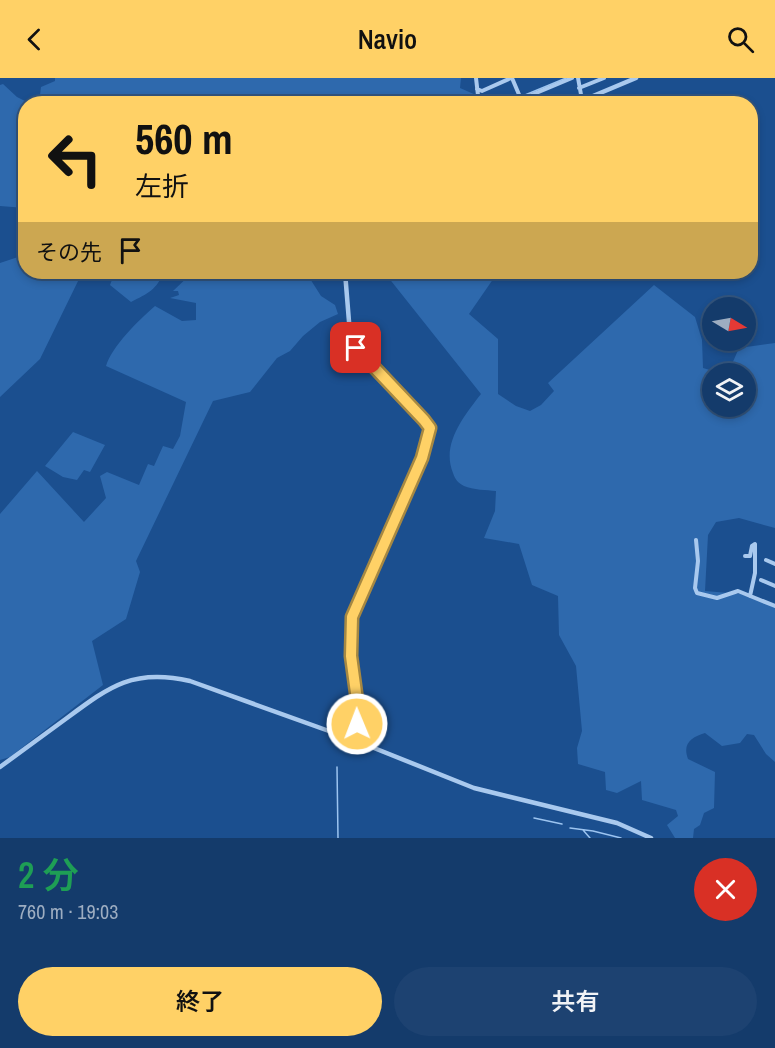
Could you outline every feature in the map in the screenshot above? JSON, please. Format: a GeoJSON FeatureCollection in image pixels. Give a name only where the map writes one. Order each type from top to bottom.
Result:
{"type":"FeatureCollection","features":[{"type":"Feature","properties":{"kind":"street"},"geometry":{"type":"LineString","coordinates":[[476,78],[478,96]]}},
{"type":"Feature","properties":{"kind":"street"},"geometry":{"type":"LineString","coordinates":[[477,89],[482,91],[512,78],[520,96]]}},
{"type":"Feature","properties":{"kind":"street"},"geometry":{"type":"LineString","coordinates":[[533,96],[572,78]]}},
{"type":"Feature","properties":{"kind":"street"},"geometry":{"type":"LineString","coordinates":[[578,78],[581,96]]}},
{"type":"Feature","properties":{"kind":"street"},"geometry":{"type":"LineString","coordinates":[[579,88],[602,78]]}},
{"type":"Feature","properties":{"kind":"street"},"geometry":{"type":"LineString","coordinates":[[592,96],[636,78]]}},
{"type":"Feature","properties":{"kind":"street"},"geometry":{"type":"LineString","coordinates":[[346,279],[350,334],[353,343],[430,428],[422,458],[352,617],[351,656],[357,700],[354,740]]}},
{"type":"Feature","properties":{"kind":"street"},"geometry":{"type":"LineString","coordinates":[[696,540],[698,561],[695,588],[697,593],[717,598],[738,591],[775,606]]}},
{"type":"Feature","properties":{"kind":"street"},"geometry":{"type":"LineString","coordinates":[[745,556],[751,555],[752,546],[755,544],[755,573],[750,596]]}},
{"type":"Feature","properties":{"kind":"street"},"geometry":{"type":"LineString","coordinates":[[766,560],[775,564]]}},
{"type":"Feature","properties":{"kind":"street"},"geometry":{"type":"LineString","coordinates":[[761,580],[775,586]]}},
{"type":"Feature","properties":{"kind":"street"},"geometry":{"type":"LineString","coordinates":[[0,767],[106,689],[126,681],[163,676],[190,681],[354,740],[474,789],[617,823],[651,838]]}},
{"type":"Feature","properties":{"kind":"shaded area"},"geometry":{"type":"Polygon","coordinates":[[[55,78],[461,78],[460,88],[476,96],[40,95],[41,87],[55,81],[55,78]]]}},
{"type":"Feature","properties":{"kind":"shaded area"},"geometry":{"type":"Polygon","coordinates":[[[3,84],[18,98],[18,207],[0,206],[0,85],[3,84]]]}},
{"type":"Feature","properties":{"kind":"shaded area"},"geometry":{"type":"Polygon","coordinates":[[[18,257],[18,279],[79,279],[40,359],[0,397],[0,263],[18,257]]]}},
{"type":"Feature","properties":{"kind":"shaded area"},"geometry":{"type":"Polygon","coordinates":[[[112,279],[160,279],[155,287],[131,302],[110,285],[112,279]]]}},
{"type":"Feature","properties":{"kind":"shaded area"},"geometry":{"type":"Polygon","coordinates":[[[186,279],[310,279],[321,296],[335,305],[338,314],[320,322],[290,351],[277,358],[250,392],[213,401],[136,561],[140,572],[126,619],[92,641],[103,685],[10,757],[0,760],[0,514],[37,471],[84,522],[106,498],[100,476],[107,472],[139,485],[148,464],[154,466],[163,446],[173,449],[180,436],[186,402],[106,366],[120,342],[155,306],[182,321],[196,320],[196,303],[170,298],[179,295],[178,291],[173,291],[186,279]]]}},
{"type":"Feature","properties":{"kind":"shaded area"},"geometry":{"type":"Polygon","coordinates":[[[390,279],[493,279],[469,314],[498,339],[498,394],[516,406],[530,411],[541,405],[554,391],[548,383],[654,285],[695,317],[702,340],[702,417],[756,417],[756,363],[732,363],[738,351],[756,351],[756,346],[775,343],[775,528],[739,518],[716,522],[708,535],[705,591],[741,594],[775,607],[775,762],[766,754],[754,735],[747,734],[740,743],[722,746],[705,733],[689,742],[686,749],[688,759],[715,772],[714,808],[704,813],[700,825],[694,829],[693,838],[675,838],[667,825],[678,816],[676,810],[642,800],[641,781],[617,793],[606,790],[605,772],[578,764],[577,748],[582,731],[576,666],[559,635],[558,596],[532,585],[519,544],[484,538],[495,511],[496,491],[462,485],[455,477],[450,462],[452,441],[481,394],[390,279]]]}},
{"type":"Feature","properties":{"kind":"shaded area"},"geometry":{"type":"Polygon","coordinates":[[[73,432],[105,445],[90,472],[84,470],[77,480],[63,477],[45,466],[73,432]]]}},
{"type":"Feature","properties":{"kind":"waterway"},"geometry":{"type":"LineString","coordinates":[[525,95],[566,78]]}},
{"type":"Feature","properties":{"kind":"waterway"},"geometry":{"type":"LineString","coordinates":[[337,767],[338,838]]}},
{"type":"Feature","properties":{"kind":"waterway"},"geometry":{"type":"LineString","coordinates":[[534,818],[562,824]]}},
{"type":"Feature","properties":{"kind":"waterway"},"geometry":{"type":"LineString","coordinates":[[570,828],[621,838]]}},
{"type":"Feature","properties":{"kind":"waterway"},"geometry":{"type":"LineString","coordinates":[[583,830],[590,838]]}},
{"type":"Feature","properties":{"kind":"route"},"geometry":{"type":"LineString","coordinates":[[356,348],[430,428],[422,458],[395,515],[350,623],[357,724]]}}]}
